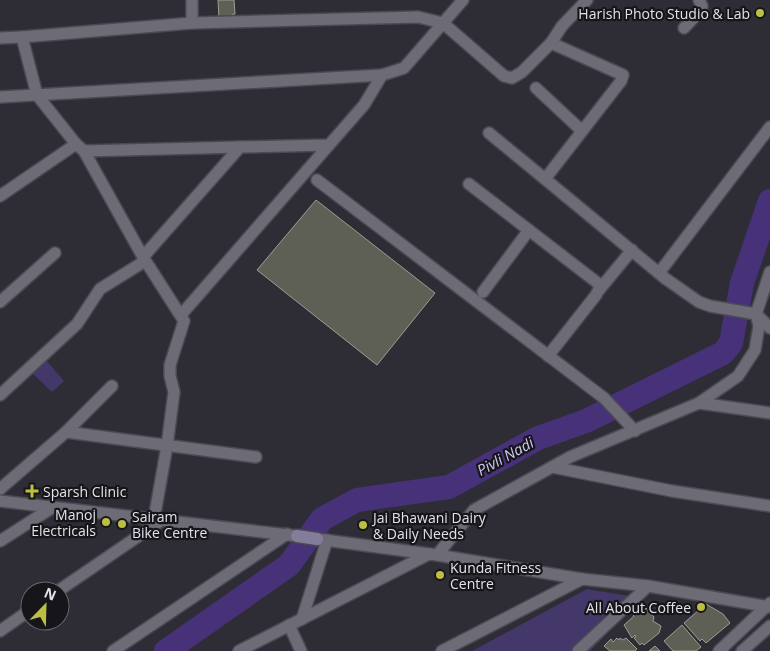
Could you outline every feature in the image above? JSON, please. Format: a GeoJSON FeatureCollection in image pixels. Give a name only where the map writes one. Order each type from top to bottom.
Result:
{"type":"FeatureCollection","features":[{"type":"Feature","properties":{"kind":"street"},"geometry":{"type":"LineString","coordinates":[[192,0],[192,23]]}},
{"type":"Feature","properties":{"kind":"street"},"geometry":{"type":"LineString","coordinates":[[0,98],[382,75],[404,68],[459,4],[447,0]]}},
{"type":"Feature","properties":{"kind":"street"},"geometry":{"type":"LineString","coordinates":[[0,38],[192,23],[418,18],[443,23],[504,76],[512,78],[522,72],[552,43],[562,26],[587,0]]}},
{"type":"Feature","properties":{"kind":"street"},"geometry":{"type":"LineString","coordinates":[[684,28],[701,10],[702,6],[699,0]]}},
{"type":"Feature","properties":{"kind":"street"},"geometry":{"type":"LineString","coordinates":[[22,37],[37,95],[80,147],[144,259],[184,321],[170,370],[174,392],[158,519],[70,582]]}},
{"type":"Feature","properties":{"kind":"street"},"geometry":{"type":"LineString","coordinates":[[545,179],[621,81],[622,75],[552,43]]}},
{"type":"Feature","properties":{"kind":"street"},"geometry":{"type":"LineString","coordinates":[[181,315],[364,105],[382,75]]}},
{"type":"Feature","properties":{"kind":"street"},"geometry":{"type":"LineString","coordinates":[[536,88],[582,131]]}},
{"type":"Feature","properties":{"kind":"street"},"geometry":{"type":"LineString","coordinates":[[659,273],[770,127]]}},
{"type":"Feature","properties":{"kind":"street"},"geometry":{"type":"LineString","coordinates":[[489,133],[659,273],[699,302],[750,313],[770,328]]}},
{"type":"Feature","properties":{"kind":"street"},"geometry":{"type":"LineString","coordinates":[[7,191],[80,147],[329,145]]}},
{"type":"Feature","properties":{"kind":"street"},"geometry":{"type":"LineString","coordinates":[[0,395],[77,324],[100,289],[144,259],[240,147]]}},
{"type":"Feature","properties":{"kind":"street"},"geometry":{"type":"LineString","coordinates":[[317,180],[604,398],[635,431]]}},
{"type":"Feature","properties":{"kind":"street"},"geometry":{"type":"LineString","coordinates":[[469,184],[599,284],[599,290]]}},
{"type":"Feature","properties":{"kind":"street"},"geometry":{"type":"LineString","coordinates":[[482,292],[529,230]]}},
{"type":"Feature","properties":{"kind":"street"},"geometry":{"type":"LineString","coordinates":[[548,356],[632,250]]}},
{"type":"Feature","properties":{"kind":"street"},"geometry":{"type":"LineString","coordinates":[[0,302],[55,253]]}},
{"type":"Feature","properties":{"kind":"street"},"geometry":{"type":"LineString","coordinates":[[750,313],[770,272]]}},
{"type":"Feature","properties":{"kind":"street"},"geometry":{"type":"LineString","coordinates":[[240,651],[433,554],[474,510],[570,457],[699,403],[738,376],[755,350],[759,326],[750,313]]}},
{"type":"Feature","properties":{"kind":"street"},"geometry":{"type":"LineString","coordinates":[[0,489],[66,432],[112,386]]}},
{"type":"Feature","properties":{"kind":"street"},"geometry":{"type":"LineString","coordinates":[[699,403],[770,413]]}},
{"type":"Feature","properties":{"kind":"street"},"geometry":{"type":"LineString","coordinates":[[66,432],[256,456]]}},
{"type":"Feature","properties":{"kind":"street"},"geometry":{"type":"LineString","coordinates":[[552,467],[672,491],[770,506]]}},
{"type":"Feature","properties":{"kind":"street"},"geometry":{"type":"LineString","coordinates":[[0,501],[292,535],[433,554],[582,579],[648,586],[769,605]]}},
{"type":"Feature","properties":{"kind":"street"},"geometry":{"type":"LineString","coordinates":[[0,541],[53,507]]}},
{"type":"Feature","properties":{"kind":"street"},"geometry":{"type":"LineString","coordinates":[[113,651],[292,535]]}},
{"type":"Feature","properties":{"kind":"street"},"geometry":{"type":"LineString","coordinates":[[302,619],[322,540]]}},
{"type":"Feature","properties":{"kind":"street"},"geometry":{"type":"LineString","coordinates":[[442,651],[582,579]]}},
{"type":"Feature","properties":{"kind":"street"},"geometry":{"type":"LineString","coordinates":[[578,651],[648,586]]}},
{"type":"Feature","properties":{"kind":"street"},"geometry":{"type":"LineString","coordinates":[[719,651],[769,605]]}},
{"type":"Feature","properties":{"kind":"street"},"geometry":{"type":"LineString","coordinates":[[0,631],[20,617]]}},
{"type":"Feature","properties":{"kind":"street"},"geometry":{"type":"LineString","coordinates":[[289,626],[301,651]]}},
{"type":"Feature","properties":{"kind":"street"},"geometry":{"type":"LineString","coordinates":[[742,651],[770,626]]}},
{"type":"Feature","properties":{"kind":"shaded area"},"geometry":{"type":"Polygon","coordinates":[[[45,359],[64,381],[52,392],[31,372],[45,359]]]}},
{"type":"Feature","properties":{"kind":"shaded area"},"geometry":{"type":"Polygon","coordinates":[[[587,589],[641,598],[590,651],[472,651],[587,589]]]}},
{"type":"Feature","properties":{"kind":"building"},"geometry":{"type":"Polygon","coordinates":[[[218,0],[234,0],[235,14],[233,14],[233,19],[219,19],[218,0]]]}},
{"type":"Feature","properties":{"kind":"building"},"geometry":{"type":"Polygon","coordinates":[[[316,200],[435,293],[377,365],[257,270],[316,200]]]}},
{"type":"Feature","properties":{"kind":"building"},"geometry":{"type":"Polygon","coordinates":[[[706,604],[723,614],[730,623],[706,643],[702,639],[700,641],[684,623],[706,604]]]}},
{"type":"Feature","properties":{"kind":"building"},"geometry":{"type":"Polygon","coordinates":[[[646,608],[654,617],[653,621],[661,626],[659,633],[644,645],[642,643],[640,645],[634,638],[636,637],[635,635],[632,638],[624,625],[639,609],[642,612],[646,608]]]}},
{"type":"Feature","properties":{"kind":"building"},"geometry":{"type":"Polygon","coordinates":[[[682,625],[701,647],[696,651],[673,651],[664,641],[682,625]]]}},
{"type":"Feature","properties":{"kind":"building"},"geometry":{"type":"Polygon","coordinates":[[[617,638],[623,640],[626,638],[637,649],[635,651],[610,651],[604,646],[611,639],[613,642],[617,638]]]}},
{"type":"Feature","properties":{"kind":"building"},"geometry":{"type":"Polygon","coordinates":[[[655,646],[660,651],[649,651],[655,646]]]}},
{"type":"Feature","properties":{"kind":"waterway","name":"Pivli Nadi"},"geometry":{"type":"LineString","coordinates":[[166,651],[289,565],[322,519],[357,500],[449,487],[538,438],[586,421],[723,353],[731,343],[742,283],[770,201]]}},
{"type":"Feature","properties":{"kind":"place","name":"Harish Photo Studio & Lab"},"geometry":{"type":"Point","coordinates":[760,13]}},
{"type":"Feature","properties":{"kind":"place","name":"Sparsh Clinic"},"geometry":{"type":"Point","coordinates":[32,491]}},
{"type":"Feature","properties":{"kind":"place","name":"Manoj Electricals"},"geometry":{"type":"Point","coordinates":[106,522]}},
{"type":"Feature","properties":{"kind":"place","name":"Sairam Bike Centre"},"geometry":{"type":"Point","coordinates":[122,524]}},
{"type":"Feature","properties":{"kind":"place","name":"Jai Bhawani Dairy & Daily Needs"},"geometry":{"type":"Point","coordinates":[363,525]}},
{"type":"Feature","properties":{"kind":"place","name":"Kunda Fitness Centre"},"geometry":{"type":"Point","coordinates":[440,575]}},
{"type":"Feature","properties":{"kind":"place","name":"All About Coffee"},"geometry":{"type":"Point","coordinates":[701,607]}}]}
